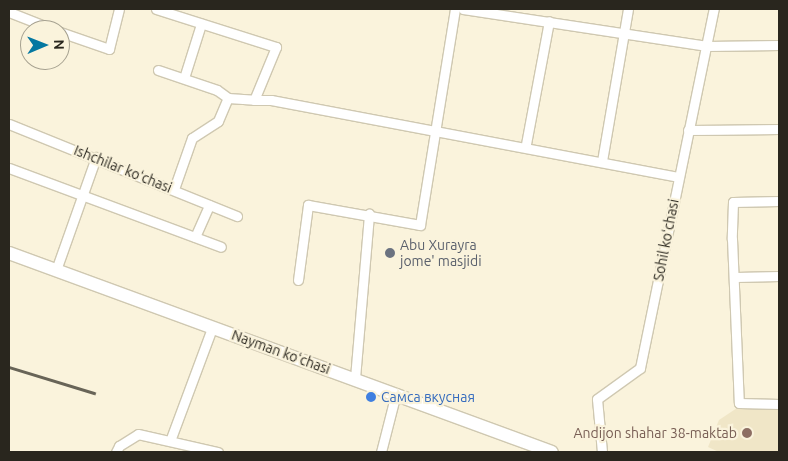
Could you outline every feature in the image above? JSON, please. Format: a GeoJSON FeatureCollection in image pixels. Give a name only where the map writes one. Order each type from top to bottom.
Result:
{"type":"FeatureCollection","features":[{"type":"Feature","properties":{"kind":"main road","name":"Nayman koʻchasi"},"geometry":{"type":"LineString","coordinates":[[9,253],[396,393],[552,452]]}},
{"type":"Feature","properties":{"kind":"street"},"geometry":{"type":"LineString","coordinates":[[70,35],[110,49],[119,9]]}},
{"type":"Feature","properties":{"kind":"street"},"geometry":{"type":"LineString","coordinates":[[156,9],[276,47],[254,100]]}},
{"type":"Feature","properties":{"kind":"street"},"geometry":{"type":"LineString","coordinates":[[298,280],[308,206],[369,214],[420,225],[433,131],[455,9]]}},
{"type":"Feature","properties":{"kind":"street"},"geometry":{"type":"LineString","coordinates":[[463,9],[707,46],[779,45]]}},
{"type":"Feature","properties":{"kind":"street"},"geometry":{"type":"LineString","coordinates":[[602,161],[628,9]]}},
{"type":"Feature","properties":{"kind":"street","name":"Sohil koʻchasi"},"geometry":{"type":"LineString","coordinates":[[602,452],[597,400],[640,368],[714,9]]}},
{"type":"Feature","properties":{"kind":"street"},"geometry":{"type":"LineString","coordinates":[[9,12],[29,20]]}},
{"type":"Feature","properties":{"kind":"street"},"geometry":{"type":"LineString","coordinates":[[526,144],[549,21]]}},
{"type":"Feature","properties":{"kind":"street"},"geometry":{"type":"LineString","coordinates":[[184,78],[201,24]]}},
{"type":"Feature","properties":{"kind":"street"},"geometry":{"type":"LineString","coordinates":[[158,70],[218,90],[228,98],[254,100],[433,131],[602,161],[678,177]]}},
{"type":"Feature","properties":{"kind":"street"},"geometry":{"type":"LineString","coordinates":[[174,189],[192,138],[218,121],[228,98]]}},
{"type":"Feature","properties":{"kind":"street","name":"Ishchilar koʻchasi"},"geometry":{"type":"LineString","coordinates":[[9,124],[96,157],[237,216]]}},
{"type":"Feature","properties":{"kind":"street"},"geometry":{"type":"LineString","coordinates":[[688,130],[779,129]]}},
{"type":"Feature","properties":{"kind":"street"},"geometry":{"type":"LineString","coordinates":[[56,270],[96,157]]}},
{"type":"Feature","properties":{"kind":"street"},"geometry":{"type":"LineString","coordinates":[[9,168],[221,247]]}},
{"type":"Feature","properties":{"kind":"street"},"geometry":{"type":"LineString","coordinates":[[779,201],[733,202],[732,258],[736,277],[739,403],[779,404]]}},
{"type":"Feature","properties":{"kind":"street"},"geometry":{"type":"LineString","coordinates":[[194,237],[209,205]]}},
{"type":"Feature","properties":{"kind":"street"},"geometry":{"type":"LineString","coordinates":[[354,378],[369,214]]}},
{"type":"Feature","properties":{"kind":"street"},"geometry":{"type":"LineString","coordinates":[[736,277],[779,276]]}},
{"type":"Feature","properties":{"kind":"street"},"geometry":{"type":"LineString","coordinates":[[170,441],[212,328]]}},
{"type":"Feature","properties":{"kind":"street"},"geometry":{"type":"LineString","coordinates":[[381,452],[396,393]]}},
{"type":"Feature","properties":{"kind":"street"},"geometry":{"type":"LineString","coordinates":[[116,452],[119,446],[138,434],[218,452]]}},
{"type":"Feature","properties":{"kind":"shaded area","name":"Andijon shahar 38-maktab"},"geometry":{"type":"Polygon","coordinates":[[[740,406],[779,407],[779,452],[719,452],[708,447],[719,420],[740,406]]]}},
{"type":"Feature","properties":{"kind":"railway"},"geometry":{"type":"LineString","coordinates":[[9,367],[94,393]]}},
{"type":"Feature","properties":{"kind":"place","name":"Abu Xurayra jome' masjidi"},"geometry":{"type":"Point","coordinates":[390,253]}},
{"type":"Feature","properties":{"kind":"place","name":"Самса вкусная"},"geometry":{"type":"Point","coordinates":[371,397]}},
{"type":"Feature","properties":{"kind":"place","name":"Andijon shahar 38-maktab"},"geometry":{"type":"Point","coordinates":[747,433]}}]}
